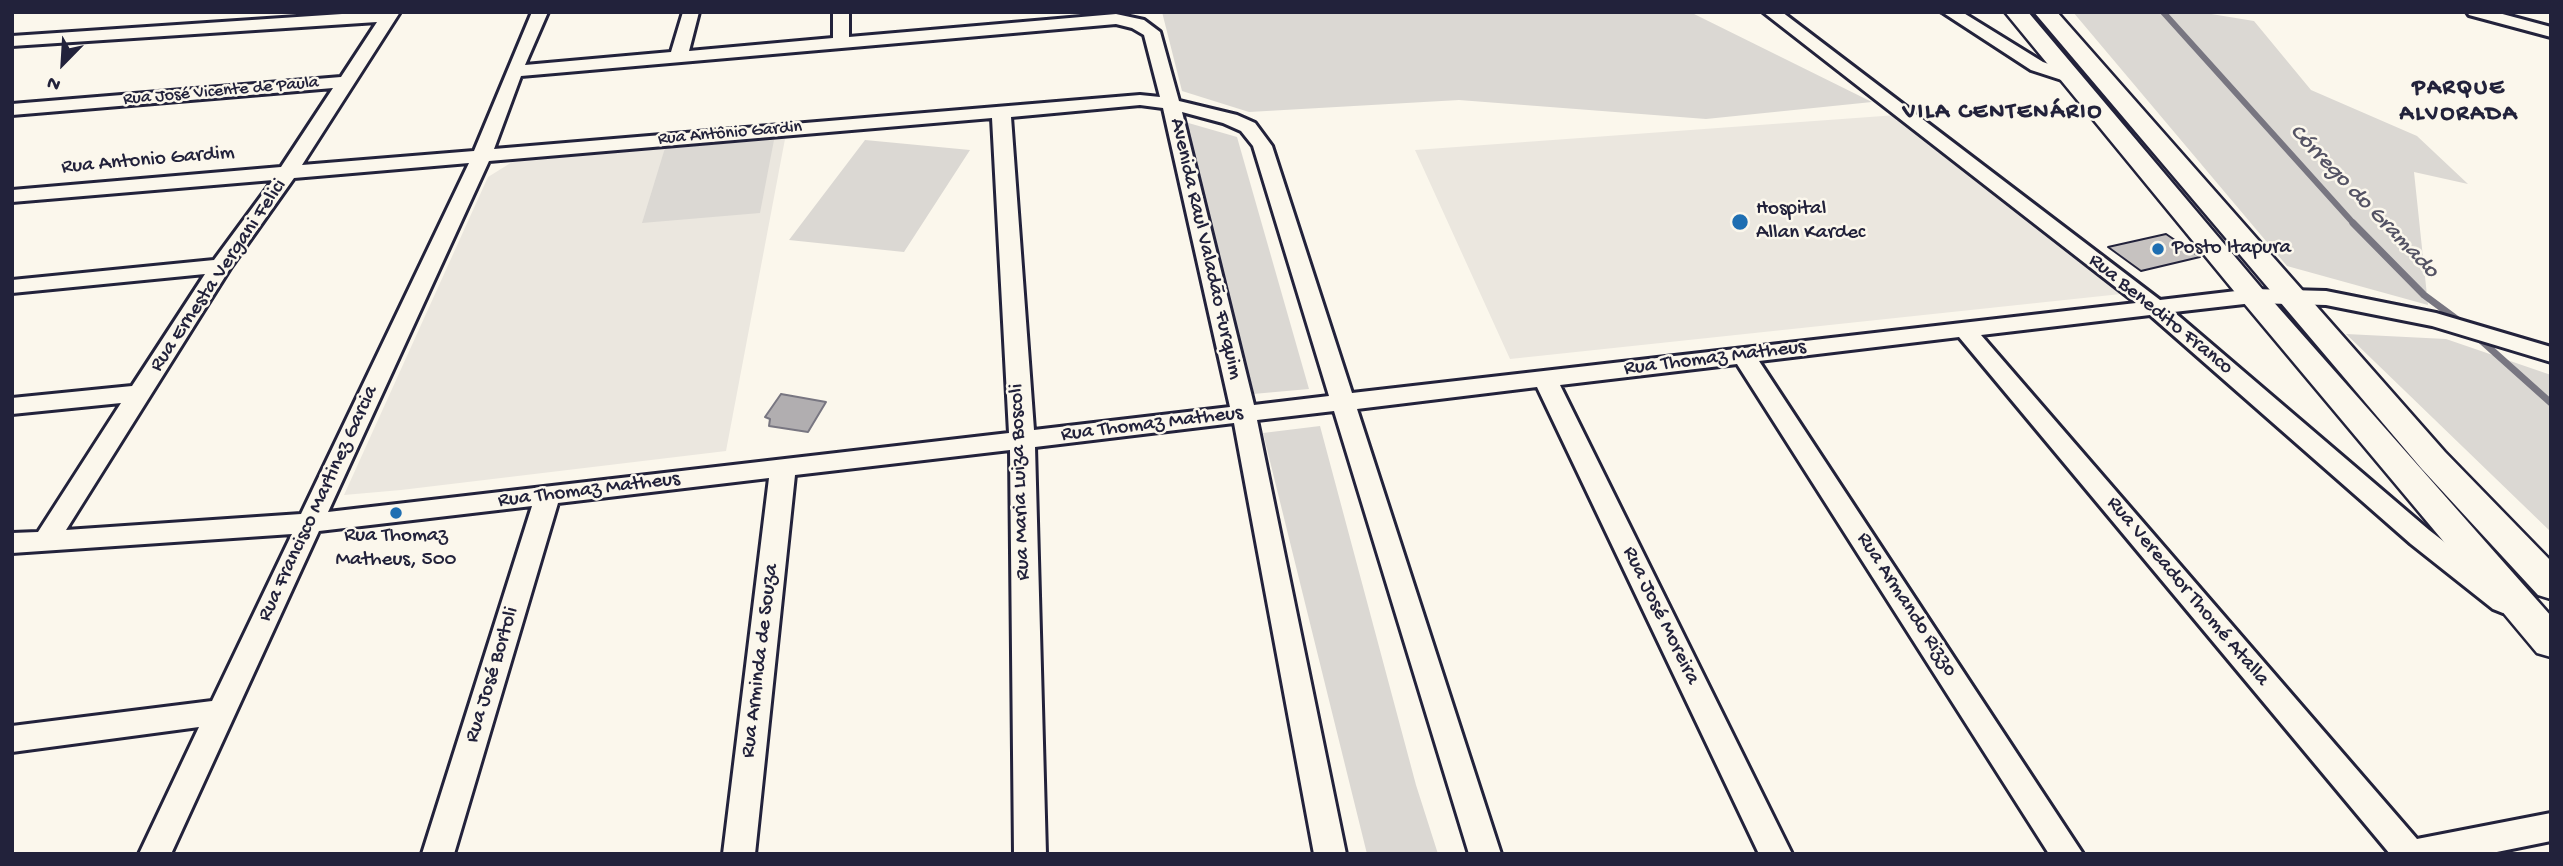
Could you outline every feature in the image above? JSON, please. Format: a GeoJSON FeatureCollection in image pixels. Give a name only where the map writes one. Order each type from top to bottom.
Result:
{"type":"FeatureCollection","features":[{"type":"Feature","properties":{"kind":"main road"},"geometry":{"type":"LineString","coordinates":[[2016,12],[2253,296],[2547,634]]}},
{"type":"Feature","properties":{"kind":"main road"},"geometry":{"type":"LineString","coordinates":[[2045,12],[2433,460],[2551,584]]}},
{"type":"Feature","properties":{"kind":"street","name":"Rua Francisco Martinez Garcia"},"geometry":{"type":"LineString","coordinates":[[155,854],[482,155],[540,12]]}},
{"type":"Feature","properties":{"kind":"street"},"geometry":{"type":"LineString","coordinates":[[679,55],[691,12]]}},
{"type":"Feature","properties":{"kind":"street"},"geometry":{"type":"LineString","coordinates":[[841,12],[841,42]]}},
{"type":"Feature","properties":{"kind":"street","name":"Rua Benedito Franco"},"geometry":{"type":"LineString","coordinates":[[1771,12],[2155,308],[2420,537],[2547,634]]}},
{"type":"Feature","properties":{"kind":"street"},"geometry":{"type":"LineString","coordinates":[[1950,12],[2037,66],[2071,78]]}},
{"type":"Feature","properties":{"kind":"street"},"geometry":{"type":"LineString","coordinates":[[2475,12],[2551,32]]}},
{"type":"Feature","properties":{"kind":"street"},"geometry":{"type":"LineString","coordinates":[[12,41],[391,14]]}},
{"type":"Feature","properties":{"kind":"street","name":"Rua Ernesta Vergani Felici"},"geometry":{"type":"LineString","coordinates":[[46,540],[221,266],[288,172],[391,14]]}},
{"type":"Feature","properties":{"kind":"street"},"geometry":{"type":"LineString","coordinates":[[514,71],[1116,19],[1138,24],[1152,32],[1171,104]]}},
{"type":"Feature","properties":{"kind":"street","name":"Rua José Vicente de Paula"},"geometry":{"type":"LineString","coordinates":[[12,110],[345,82]]}},
{"type":"Feature","properties":{"kind":"street","name":"Rua Antônio Gardin"},"geometry":{"type":"LineString","coordinates":[[288,172],[1140,100],[1171,104]]}},
{"type":"Feature","properties":{"kind":"street","name":"Avenida Raul Valadão Furquim"},"geometry":{"type":"LineString","coordinates":[[1329,854],[1244,414],[1171,104],[1230,119],[1248,127],[1262,146],[1485,854]]}},
{"type":"Feature","properties":{"kind":"street","name":"Rua Maria Luiza Boscoli"},"geometry":{"type":"LineString","coordinates":[[1001,111],[1022,440],[1030,854]]}},
{"type":"Feature","properties":{"kind":"street","name":"Rua Antonio Gardim"},"geometry":{"type":"LineString","coordinates":[[12,196],[288,172]]}},
{"type":"Feature","properties":{"kind":"street"},"geometry":{"type":"LineString","coordinates":[[12,286],[221,266]]}},
{"type":"Feature","properties":{"kind":"street","name":"Rua Thomaz Matheus"},"geometry":{"type":"LineString","coordinates":[[12,542],[310,523],[2253,296],[2326,298],[2437,320],[2551,355]]}},
{"type":"Feature","properties":{"kind":"street","name":"Rua Vereador Thomé Atalla"},"geometry":{"type":"LineString","coordinates":[[1965,330],[2411,854]]}},
{"type":"Feature","properties":{"kind":"street","name":"Rua Armando Rizzo"},"geometry":{"type":"LineString","coordinates":[[1744,356],[2067,854]]}},
{"type":"Feature","properties":{"kind":"street","name":"Rua José Moreira"},"geometry":{"type":"LineString","coordinates":[[1545,379],[1776,854]]}},
{"type":"Feature","properties":{"kind":"street"},"geometry":{"type":"LineString","coordinates":[[12,406],[142,393]]}},
{"type":"Feature","properties":{"kind":"street","name":"Rua Arminda de Souza"},"geometry":{"type":"LineString","coordinates":[[739,854],[783,468]]}},
{"type":"Feature","properties":{"kind":"street","name":"Rua José Bortoli"},"geometry":{"type":"LineString","coordinates":[[438,854],[548,495]]}},
{"type":"Feature","properties":{"kind":"street"},"geometry":{"type":"LineString","coordinates":[[12,739],[222,712]]}},
{"type":"Feature","properties":{"kind":"street"},"geometry":{"type":"LineString","coordinates":[[2411,854],[2551,827]]}},
{"type":"Feature","properties":{"kind":"shaded area"},"geometry":{"type":"Polygon","coordinates":[[[1162,12],[1690,12],[1872,102],[1706,119],[1459,100],[1249,112],[1182,91],[1162,12]]]}},
{"type":"Feature","properties":{"kind":"shaded area"},"geometry":{"type":"Polygon","coordinates":[[[2073,12],[2199,12],[2254,21],[2311,90],[2417,136],[2468,184],[2414,172],[2428,305],[2287,266],[2073,12]]]}},
{"type":"Feature","properties":{"kind":"shaded area","name":"Hospital Allan Kardec"},"geometry":{"type":"Polygon","coordinates":[[[1897,115],[2121,294],[1510,359],[1415,150],[1897,115]]]}},
{"type":"Feature","properties":{"kind":"shaded area"},"geometry":{"type":"Polygon","coordinates":[[[1185,122],[1237,137],[1309,389],[1253,394],[1185,122]]]}},
{"type":"Feature","properties":{"kind":"shaded area"},"geometry":{"type":"Polygon","coordinates":[[[785,139],[726,451],[344,495],[488,177],[517,159],[785,139]]]}},
{"type":"Feature","properties":{"kind":"shaded area"},"geometry":{"type":"Polygon","coordinates":[[[774,140],[760,213],[642,223],[665,148],[774,140]]]}},
{"type":"Feature","properties":{"kind":"shaded area"},"geometry":{"type":"Polygon","coordinates":[[[865,140],[970,150],[904,252],[789,240],[865,140]]]}},
{"type":"Feature","properties":{"kind":"shaded area"},"geometry":{"type":"Polygon","coordinates":[[[2346,334],[2446,339],[2551,375],[2551,532],[2346,334]]]}},
{"type":"Feature","properties":{"kind":"shaded area"},"geometry":{"type":"Polygon","coordinates":[[[781,394],[826,402],[808,432],[769,426],[770,419],[765,417],[781,394]]]}},
{"type":"Feature","properties":{"kind":"shaded area"},"geometry":{"type":"Polygon","coordinates":[[[1320,426],[1416,785],[1438,854],[1367,854],[1263,433],[1320,426]]]}},
{"type":"Feature","properties":{"kind":"building"},"geometry":{"type":"Polygon","coordinates":[[[2166,234],[2200,257],[2141,271],[2108,247],[2166,234]]]}},
{"type":"Feature","properties":{"kind":"waterway","name":"Córrego do Gramado"},"geometry":{"type":"LineString","coordinates":[[2163,12],[2355,225]]}},
{"type":"Feature","properties":{"kind":"waterway","name":"Córrego do Gramado"},"geometry":{"type":"LineString","coordinates":[[2353,223],[2424,295],[2466,326]]}},
{"type":"Feature","properties":{"kind":"waterway","name":"Córrego do Gramado"},"geometry":{"type":"LineString","coordinates":[[2475,335],[2551,403]]}},
{"type":"Feature","properties":{"kind":"place","name":"Hospital Allan Kardec"},"geometry":{"type":"Point","coordinates":[1740,222]}},
{"type":"Feature","properties":{"kind":"place","name":"Posto Itapura"},"geometry":{"type":"Point","coordinates":[2158,249]}},
{"type":"Feature","properties":{"kind":"place","name":"Rua Thomaz Matheus, 500"},"geometry":{"type":"Point","coordinates":[396,513]}},
{"type":"Feature","properties":{"kind":"district","name":"PARQUE ALVORADA"},"geometry":{"type":"Point","coordinates":[2459,102]}},
{"type":"Feature","properties":{"kind":"district","name":"VILA CENTENÁRIO"},"geometry":{"type":"Point","coordinates":[2003,113]}}]}
